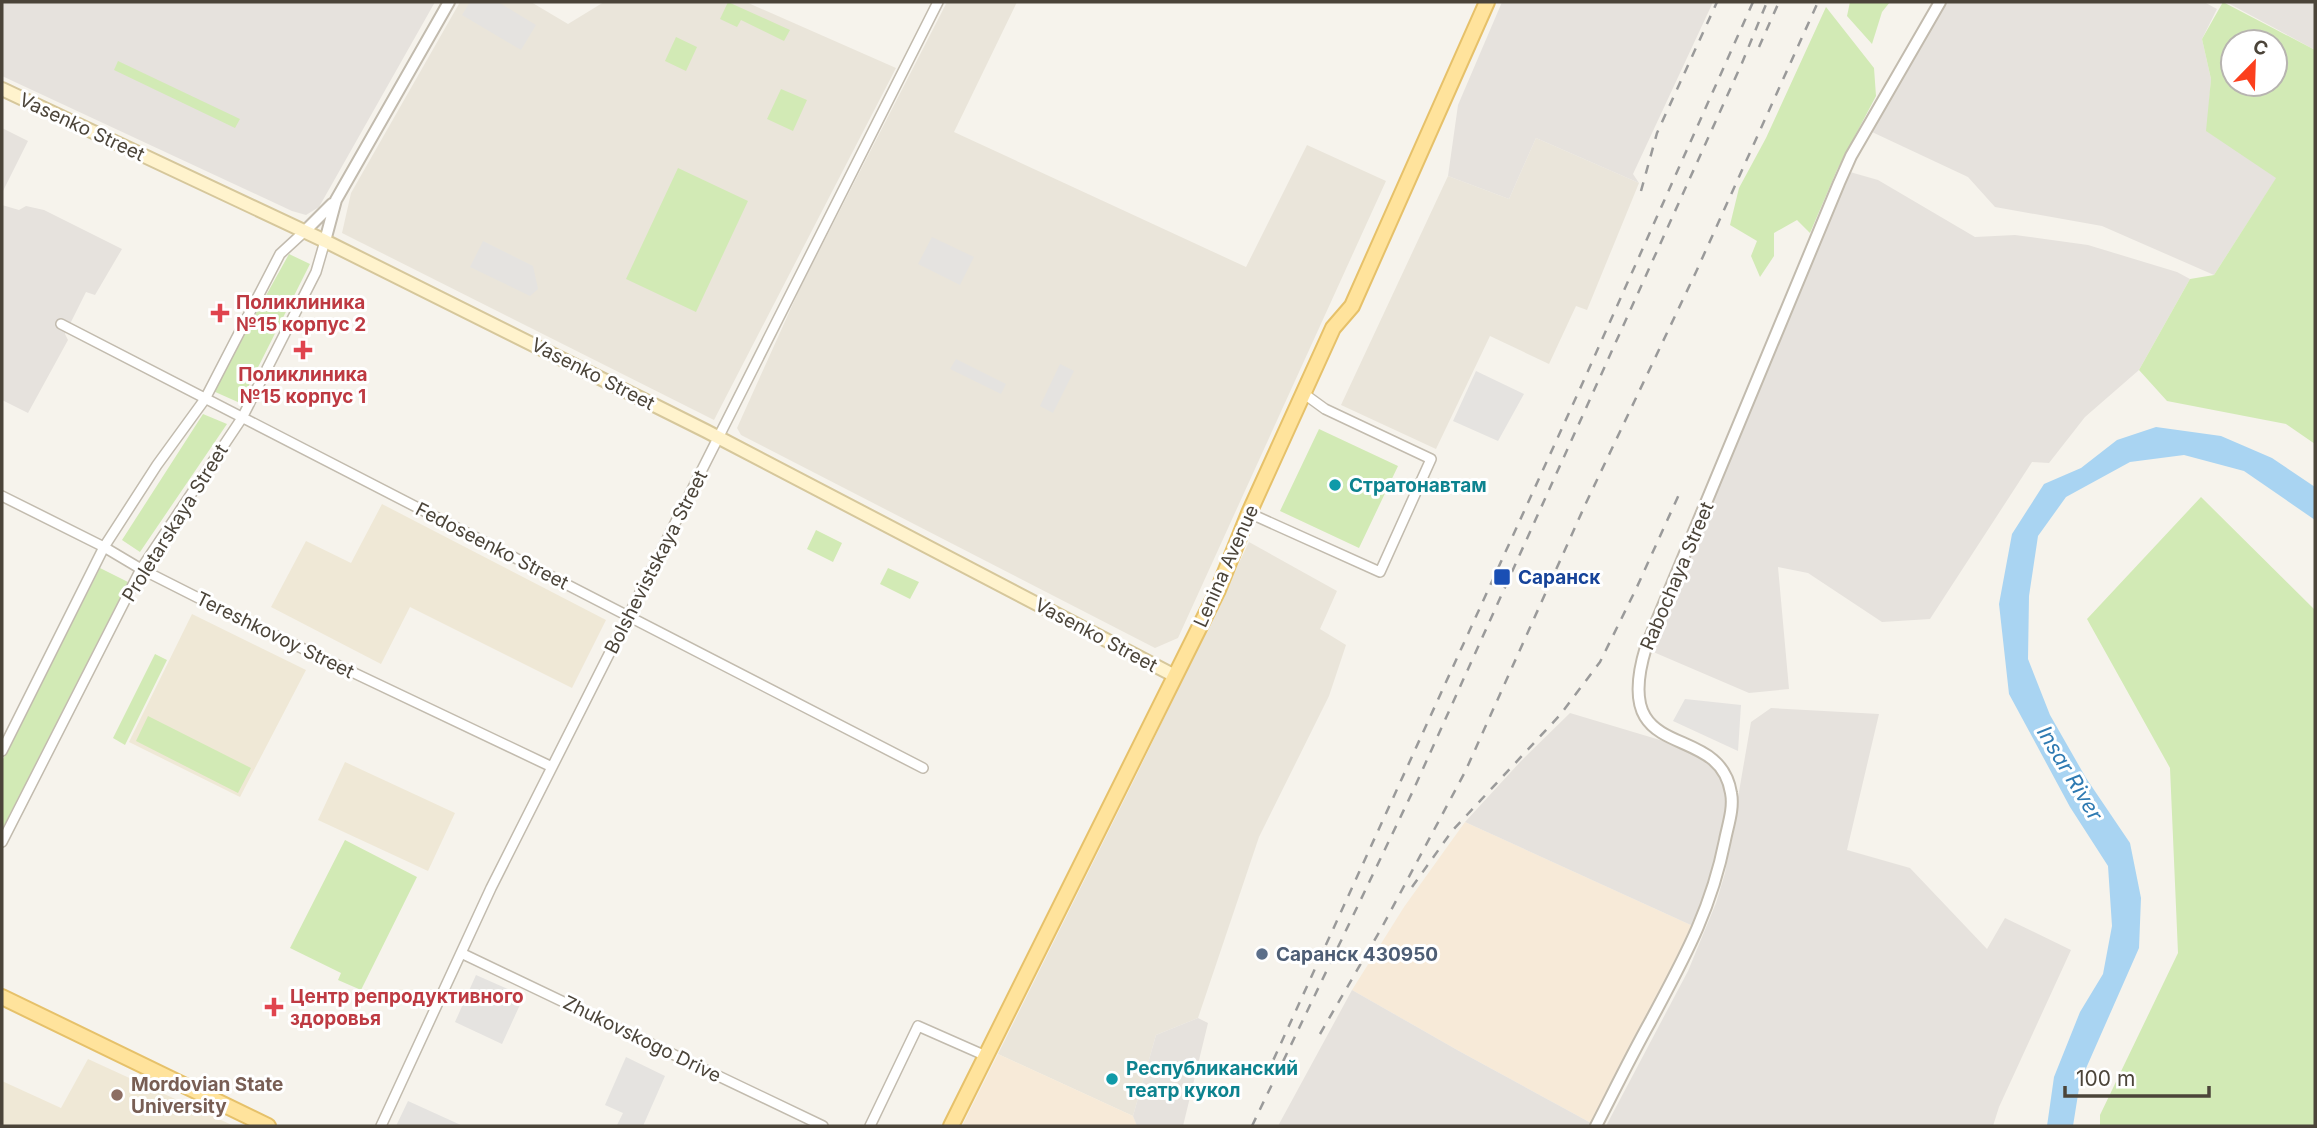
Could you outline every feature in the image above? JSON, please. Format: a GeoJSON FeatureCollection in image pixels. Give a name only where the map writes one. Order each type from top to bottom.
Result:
{"type":"FeatureCollection","features":[{"type":"Feature","properties":{"kind":"main road","name":"Lenina Avenue"},"geometry":{"type":"LineString","coordinates":[[951,1126],[1218,590],[1303,393],[1333,328],[1352,306],[1487,2]]}},
{"type":"Feature","properties":{"kind":"main road","name":"Vasenko Street"},"geometry":{"type":"LineString","coordinates":[[2,89],[325,240],[719,437],[1175,676]]}},
{"type":"Feature","properties":{"kind":"main road"},"geometry":{"type":"LineString","coordinates":[[2,997],[268,1126]]}},
{"type":"Feature","properties":{"kind":"street","name":"Proletarskaya Street"},"geometry":{"type":"LineString","coordinates":[[2,842],[141,569],[242,418],[316,272],[336,200],[449,2]]}},
{"type":"Feature","properties":{"kind":"street","name":"Bolshevistskaya Street"},"geometry":{"type":"LineString","coordinates":[[381,1126],[491,888],[939,2]]}},
{"type":"Feature","properties":{"kind":"street","name":"Rabochaya Street"},"geometry":{"type":"LineString","coordinates":[[1596,1126],[1701,924],[1717,879],[1732,796],[1725,773],[1719,764],[1664,734],[1646,719],[1638,698],[1637,686],[1646,647],[1839,183],[1940,2]]}},
{"type":"Feature","properties":{"kind":"street","name":"Proletarskaya Street"},"geometry":{"type":"LineString","coordinates":[[2,751],[104,547],[205,399],[280,254],[336,200]]}},
{"type":"Feature","properties":{"kind":"street","name":"Fedoseenko Street"},"geometry":{"type":"LineString","coordinates":[[61,324],[923,768]]}},
{"type":"Feature","properties":{"kind":"street"},"geometry":{"type":"LineString","coordinates":[[1249,513],[1380,572],[1431,459],[1325,409],[1303,393]]}},
{"type":"Feature","properties":{"kind":"street","name":"Tereshkovoy Street"},"geometry":{"type":"LineString","coordinates":[[2,496],[104,547],[141,569],[360,677],[552,767]]}},
{"type":"Feature","properties":{"kind":"street","name":"Zhukovskogo Drive"},"geometry":{"type":"LineString","coordinates":[[461,953],[823,1126]]}},
{"type":"Feature","properties":{"kind":"street"},"geometry":{"type":"LineString","coordinates":[[870,1126],[919,1026],[986,1056]]}},
{"type":"Feature","properties":{"kind":"shaded area"},"geometry":{"type":"Polygon","coordinates":[[[2,2],[435,2],[319,207],[306,215],[292,211],[2,76],[2,2]]]}},
{"type":"Feature","properties":{"kind":"shaded area"},"geometry":{"type":"Polygon","coordinates":[[[460,2],[531,2],[568,24],[604,2],[746,2],[896,68],[714,420],[342,233],[351,193],[460,2]]]}},
{"type":"Feature","properties":{"kind":"shaded area"},"geometry":{"type":"Polygon","coordinates":[[[470,2],[498,2],[536,25],[521,50],[462,15],[470,2]]]}},
{"type":"Feature","properties":{"kind":"shaded area"},"geometry":{"type":"Polygon","coordinates":[[[947,2],[1017,2],[954,132],[1246,267],[1307,145],[1386,181],[1178,638],[1155,648],[741,435],[737,428],[801,286],[947,2]]]}},
{"type":"Feature","properties":{"kind":"shaded area"},"geometry":{"type":"Polygon","coordinates":[[[1502,2],[1713,2],[1633,174],[1639,183],[1536,138],[1509,199],[1448,176],[1458,105],[1502,2]]]}},
{"type":"Feature","properties":{"kind":"shaded area"},"geometry":{"type":"Polygon","coordinates":[[[1947,2],[2204,2],[2217,9],[2202,39],[2211,79],[2207,131],[2277,177],[2214,275],[2102,226],[1995,207],[1968,177],[1872,132],[1947,2]]]}},
{"type":"Feature","properties":{"kind":"shaded area"},"geometry":{"type":"Polygon","coordinates":[[[2226,2],[2315,2],[2315,50],[2289,36],[2289,28],[2274,28],[2226,2]]]}},
{"type":"Feature","properties":{"kind":"shaded area"},"geometry":{"type":"Polygon","coordinates":[[[2,128],[28,141],[2,193],[2,128]]]}},
{"type":"Feature","properties":{"kind":"shaded area"},"geometry":{"type":"Polygon","coordinates":[[[1536,138],[1639,183],[1587,310],[1576,306],[1549,364],[1490,336],[1436,449],[1341,405],[1448,176],[1509,199],[1536,138]]]}},
{"type":"Feature","properties":{"kind":"shaded area"},"geometry":{"type":"Polygon","coordinates":[[[1850,172],[1878,180],[1975,237],[2015,235],[2088,245],[2177,272],[2190,279],[2139,370],[2085,417],[2049,463],[2032,462],[1930,619],[1882,622],[1808,573],[1778,567],[1789,689],[1749,693],[1651,651],[1850,172]]]}},
{"type":"Feature","properties":{"kind":"shaded area"},"geometry":{"type":"Polygon","coordinates":[[[2,205],[19,210],[26,206],[44,210],[122,249],[95,295],[86,292],[65,334],[68,340],[28,413],[2,400],[2,205]]]}},
{"type":"Feature","properties":{"kind":"shaded area"},"geometry":{"type":"Polygon","coordinates":[[[932,237],[974,257],[960,285],[918,264],[932,237]]]}},
{"type":"Feature","properties":{"kind":"shaded area"},"geometry":{"type":"Polygon","coordinates":[[[483,241],[533,266],[538,289],[530,296],[470,267],[483,241]]]}},
{"type":"Feature","properties":{"kind":"shaded area"},"geometry":{"type":"Polygon","coordinates":[[[956,359],[1006,384],[1001,394],[950,369],[956,359]]]}},
{"type":"Feature","properties":{"kind":"shaded area"},"geometry":{"type":"Polygon","coordinates":[[[1060,364],[1074,371],[1053,413],[1040,406],[1060,364]]]}},
{"type":"Feature","properties":{"kind":"shaded area"},"geometry":{"type":"Polygon","coordinates":[[[1476,371],[1524,394],[1498,441],[1453,421],[1476,371]]]}},
{"type":"Feature","properties":{"kind":"shaded area"},"geometry":{"type":"Polygon","coordinates":[[[382,504],[606,620],[572,688],[410,607],[381,664],[271,607],[306,541],[351,563],[382,504]]]}},
{"type":"Feature","properties":{"kind":"shaded area"},"geometry":{"type":"Polygon","coordinates":[[[1249,542],[1337,591],[1320,629],[1346,645],[1329,696],[1259,837],[1198,1018],[1156,1035],[1133,1116],[998,1054],[1249,542]]]}},
{"type":"Feature","properties":{"kind":"shaded area"},"geometry":{"type":"Polygon","coordinates":[[[192,614],[306,670],[240,797],[129,742],[192,614]]]}},
{"type":"Feature","properties":{"kind":"shaded area"},"geometry":{"type":"Polygon","coordinates":[[[1685,699],[1741,705],[1738,751],[1673,721],[1685,699]]]}},
{"type":"Feature","properties":{"kind":"shaded area"},"geometry":{"type":"Polygon","coordinates":[[[1771,708],[1879,714],[1847,850],[1910,868],[1987,949],[2005,918],[2071,950],[1999,1107],[1993,1126],[1606,1126],[1688,971],[1716,903],[1725,873],[1751,722],[1771,708]]]}},
{"type":"Feature","properties":{"kind":"shaded area"},"geometry":{"type":"Polygon","coordinates":[[[1570,713],[1680,746],[1704,757],[1718,772],[1726,792],[1726,814],[1718,850],[1693,926],[1465,822],[1570,713]]]}},
{"type":"Feature","properties":{"kind":"shaded area"},"geometry":{"type":"Polygon","coordinates":[[[345,762],[455,813],[428,871],[318,820],[345,762]]]}},
{"type":"Feature","properties":{"kind":"shaded area"},"geometry":{"type":"Polygon","coordinates":[[[1465,822],[1693,926],[1591,1123],[1352,990],[1404,907],[1465,822]]]}},
{"type":"Feature","properties":{"kind":"shaded area"},"geometry":{"type":"Polygon","coordinates":[[[476,975],[524,996],[502,1044],[455,1022],[476,975]]]}},
{"type":"Feature","properties":{"kind":"shaded area"},"geometry":{"type":"Polygon","coordinates":[[[1352,990],[1591,1123],[1590,1126],[1278,1126],[1352,990]]]}},
{"type":"Feature","properties":{"kind":"shaded area"},"geometry":{"type":"Polygon","coordinates":[[[1198,1018],[1208,1023],[1183,1126],[1137,1126],[1133,1116],[1156,1035],[1198,1018]]]}},
{"type":"Feature","properties":{"kind":"shaded area"},"geometry":{"type":"Polygon","coordinates":[[[998,1054],[1133,1116],[1137,1126],[962,1126],[998,1054]]]}},
{"type":"Feature","properties":{"kind":"shaded area"},"geometry":{"type":"Polygon","coordinates":[[[626,1057],[665,1076],[643,1126],[617,1125],[623,1113],[605,1105],[626,1057]]]}},
{"type":"Feature","properties":{"kind":"shaded area","name":"Mordovian State University"},"geometry":{"type":"Polygon","coordinates":[[[88,1059],[234,1126],[2,1126],[2,1081],[61,1108],[88,1059]]]}},
{"type":"Feature","properties":{"kind":"shaded area"},"geometry":{"type":"Polygon","coordinates":[[[408,1101],[463,1126],[396,1126],[408,1101]]]}},
{"type":"Feature","properties":{"kind":"green space"},"geometry":{"type":"Polygon","coordinates":[[[728,2],[790,30],[784,41],[741,20],[737,27],[720,19],[728,2]]]}},
{"type":"Feature","properties":{"kind":"green space"},"geometry":{"type":"Polygon","coordinates":[[[1850,2],[1890,2],[1882,12],[1872,44],[1847,16],[1850,2]]]}},
{"type":"Feature","properties":{"kind":"green space"},"geometry":{"type":"Polygon","coordinates":[[[2223,2],[2273,28],[2219,28],[2219,98],[2289,98],[2289,36],[2315,50],[2315,444],[2286,424],[2167,401],[2139,370],[2190,279],[2214,275],[2276,178],[2206,131],[2211,79],[2202,39],[2223,2]]]}},
{"type":"Feature","properties":{"kind":"green space"},"geometry":{"type":"Polygon","coordinates":[[[1826,7],[1874,68],[1876,96],[1837,170],[1810,233],[1797,220],[1774,233],[1774,256],[1760,277],[1751,256],[1757,241],[1730,225],[1739,188],[1766,138],[1826,7]]]}},
{"type":"Feature","properties":{"kind":"green space"},"geometry":{"type":"Polygon","coordinates":[[[676,37],[697,47],[686,71],[665,61],[676,37]]]}},
{"type":"Feature","properties":{"kind":"green space"},"geometry":{"type":"Polygon","coordinates":[[[118,61],[240,119],[235,128],[114,70],[118,61]]]}},
{"type":"Feature","properties":{"kind":"green space"},"geometry":{"type":"Polygon","coordinates":[[[781,89],[807,100],[793,131],[767,119],[781,89]]]}},
{"type":"Feature","properties":{"kind":"green space"},"geometry":{"type":"Polygon","coordinates":[[[678,168],[748,201],[696,312],[626,279],[678,168]]]}},
{"type":"Feature","properties":{"kind":"green space"},"geometry":{"type":"Polygon","coordinates":[[[289,254],[310,264],[240,403],[213,391],[289,254]]]}},
{"type":"Feature","properties":{"kind":"green space"},"geometry":{"type":"Polygon","coordinates":[[[203,414],[227,424],[140,552],[122,540],[203,414]]]}},
{"type":"Feature","properties":{"kind":"green space"},"geometry":{"type":"Polygon","coordinates":[[[1319,429],[1398,466],[1359,548],[1280,511],[1319,429]]]}},
{"type":"Feature","properties":{"kind":"green space"},"geometry":{"type":"Polygon","coordinates":[[[2201,497],[2315,610],[2315,1126],[2100,1126],[2100,1115],[2178,953],[2170,768],[2087,619],[2201,497]]]}},
{"type":"Feature","properties":{"kind":"green space"},"geometry":{"type":"Polygon","coordinates":[[[816,530],[842,543],[833,562],[807,549],[816,530]]]}},
{"type":"Feature","properties":{"kind":"green space"},"geometry":{"type":"Polygon","coordinates":[[[100,568],[128,582],[2,830],[2,761],[100,568]]]}},
{"type":"Feature","properties":{"kind":"green space"},"geometry":{"type":"Polygon","coordinates":[[[888,568],[919,582],[910,599],[880,584],[888,568]]]}},
{"type":"Feature","properties":{"kind":"green space"},"geometry":{"type":"Polygon","coordinates":[[[155,654],[167,660],[125,745],[113,738],[155,654]]]}},
{"type":"Feature","properties":{"kind":"green space"},"geometry":{"type":"Polygon","coordinates":[[[148,716],[251,768],[238,793],[136,741],[148,716]]]}},
{"type":"Feature","properties":{"kind":"green space"},"geometry":{"type":"Polygon","coordinates":[[[345,840],[417,877],[361,990],[338,980],[341,973],[290,948],[345,840]]]}},
{"type":"Feature","properties":{"kind":"water","name":"Insar River"},"geometry":{"type":"Polygon","coordinates":[[[2156,427],[2221,436],[2272,458],[2315,487],[2315,520],[2244,471],[2184,455],[2130,462],[2066,497],[2038,536],[2029,596],[2028,659],[2050,715],[2086,778],[2130,843],[2141,898],[2139,948],[2080,1082],[2073,1126],[2047,1126],[2054,1077],[2080,1012],[2103,974],[2112,926],[2108,866],[2070,807],[2009,694],[1999,604],[2012,534],[2044,484],[2081,468],[2117,440],[2156,427]]]}},
{"type":"Feature","properties":{"kind":"railway"},"geometry":{"type":"LineString","coordinates":[[1641,191],[1657,133],[1717,2]]}},
{"type":"Feature","properties":{"kind":"railway"},"geometry":{"type":"LineString","coordinates":[[1266,1076],[1579,391],[1753,2]]}},
{"type":"Feature","properties":{"kind":"railway"},"geometry":{"type":"LineString","coordinates":[[1252,1126],[1412,793],[1742,63],[1767,2]]}},
{"type":"Feature","properties":{"kind":"railway"},"geometry":{"type":"LineString","coordinates":[[1759,47],[1779,2]]}},
{"type":"Feature","properties":{"kind":"railway"},"geometry":{"type":"LineString","coordinates":[[1320,1034],[1381,929],[1465,772],[1586,503],[1696,272],[1818,2]]}},
{"type":"Feature","properties":{"kind":"railway"},"geometry":{"type":"LineString","coordinates":[[1412,887],[1452,831],[1560,715],[1600,662],[1681,490]]}},
{"type":"Feature","properties":{"kind":"place","name":"Поликлиника №15 корпус 2"},"geometry":{"type":"Point","coordinates":[220,313]}},
{"type":"Feature","properties":{"kind":"place","name":"Поликлиника №15 корпус 1"},"geometry":{"type":"Point","coordinates":[303,350]}},
{"type":"Feature","properties":{"kind":"place","name":"Стратонавтам"},"geometry":{"type":"Point","coordinates":[1335,485]}},
{"type":"Feature","properties":{"kind":"place","name":"Саранск"},"geometry":{"type":"Point","coordinates":[1502,577]}},
{"type":"Feature","properties":{"kind":"place","name":"Саранск 430950"},"geometry":{"type":"Point","coordinates":[1262,954]}},
{"type":"Feature","properties":{"kind":"place","name":"Центр репродуктивного здоровья"},"geometry":{"type":"Point","coordinates":[274,1007]}},
{"type":"Feature","properties":{"kind":"place","name":"Республиканский театр кукол"},"geometry":{"type":"Point","coordinates":[1112,1079]}},
{"type":"Feature","properties":{"kind":"place","name":"Mordovian State University"},"geometry":{"type":"Point","coordinates":[117,1095]}}]}
